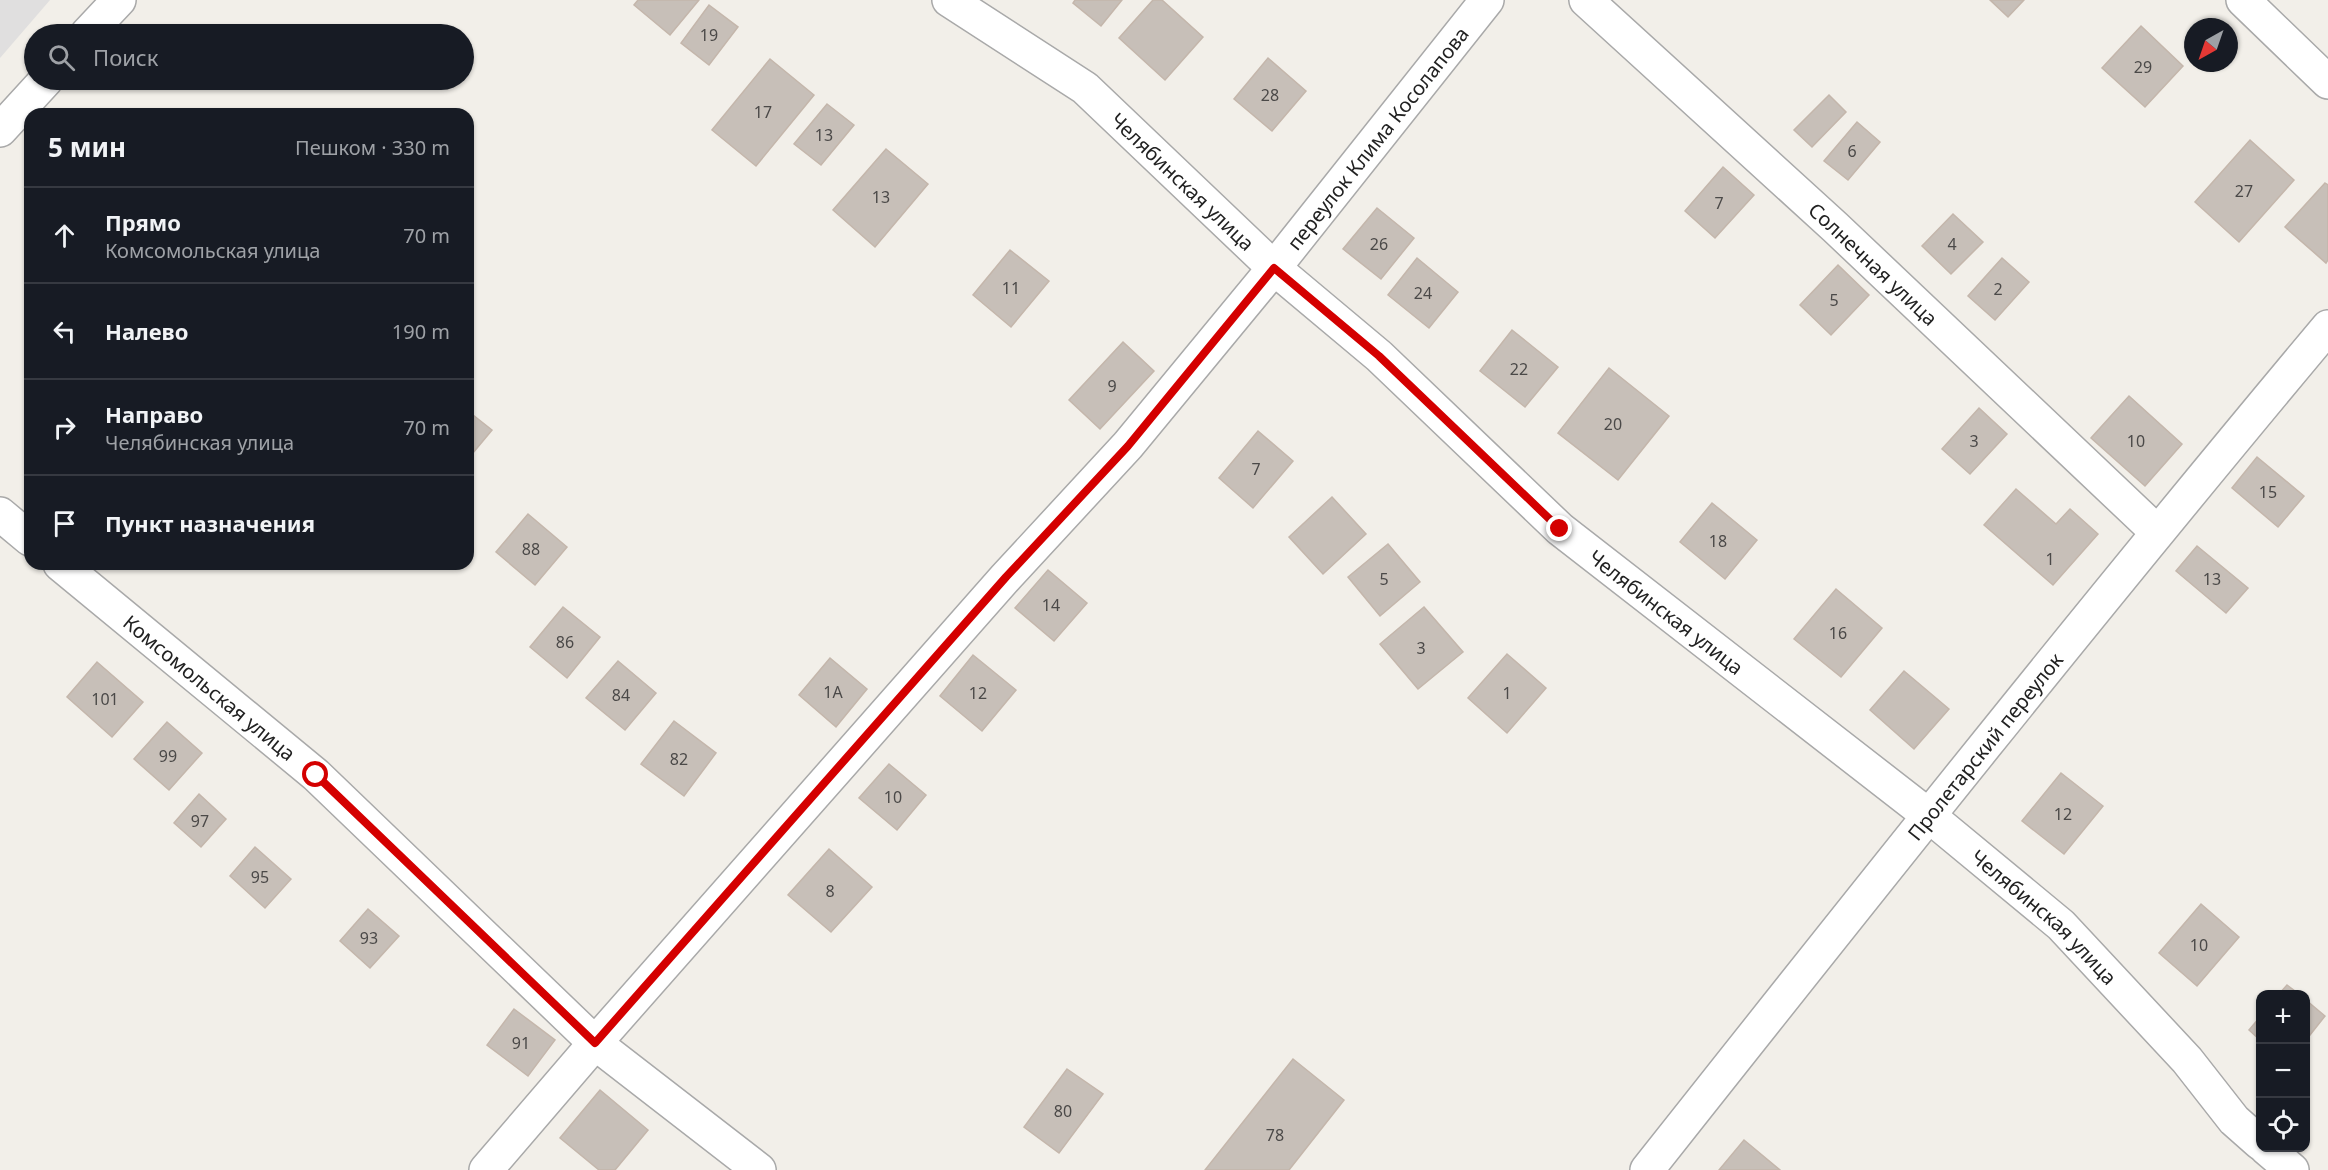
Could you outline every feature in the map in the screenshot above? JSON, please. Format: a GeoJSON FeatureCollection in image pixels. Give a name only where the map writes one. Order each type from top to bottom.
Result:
{"type":"FeatureCollection","features":[{"type":"Feature","properties":{"kind":"street"},"geometry":{"type":"LineString","coordinates":[[96,24],[119,0]]}},
{"type":"Feature","properties":{"kind":"street","name":"Челябинская улица"},"geometry":{"type":"LineString","coordinates":[[949,0],[1085,88],[1274,268],[1379,356],[1560,529],[1928,815],[2061,924],[2187,1060],[2234,1120],[2256,1139]]}},
{"type":"Feature","properties":{"kind":"street","name":"переулок Клима Косолапова"},"geometry":{"type":"LineString","coordinates":[[486,1170],[998,586],[1128,446],[1274,268],[1487,0]]}},
{"type":"Feature","properties":{"kind":"street","name":"Солнечная улица"},"geometry":{"type":"LineString","coordinates":[[1586,0],[1835,227],[2157,532]]}},
{"type":"Feature","properties":{"kind":"street"},"geometry":{"type":"LineString","coordinates":[[2243,0],[2328,82]]}},
{"type":"Feature","properties":{"kind":"street"},"geometry":{"type":"LineString","coordinates":[[0,130],[37,90]]}},
{"type":"Feature","properties":{"kind":"street","name":"Пролетарский переулок"},"geometry":{"type":"LineString","coordinates":[[1647,1170],[1928,815],[2157,532],[2328,327]]}},
{"type":"Feature","properties":{"kind":"street"},"geometry":{"type":"LineString","coordinates":[[0,514],[24,534]]}},
{"type":"Feature","properties":{"kind":"street","name":"Комсомольская улица"},"geometry":{"type":"LineString","coordinates":[[67,570],[316,775],[595,1043],[759,1170]]}},
{"type":"Feature","properties":{"kind":"street"},"geometry":{"type":"LineString","coordinates":[[2271,1152],[2292,1170]]}},
{"type":"Feature","properties":{"kind":"shaded area"},"geometry":{"type":"Polygon","coordinates":[[[0,0],[50,0],[29,24],[24,24],[24,30],[0,58],[0,0]]]}},
{"type":"Feature","properties":{"kind":"building"},"geometry":{"type":"Polygon","coordinates":[[[638,0],[699,0],[670,35],[634,5],[638,0]]]}},
{"type":"Feature","properties":{"kind":"building"},"geometry":{"type":"Polygon","coordinates":[[[1075,0],[1122,0],[1101,26],[1073,3],[1075,0]]]}},
{"type":"Feature","properties":{"kind":"building"},"geometry":{"type":"Polygon","coordinates":[[[1153,0],[1162,0],[1203,37],[1165,80],[1119,38],[1153,0]]]}},
{"type":"Feature","properties":{"kind":"building"},"geometry":{"type":"Polygon","coordinates":[[[1990,0],[2024,0],[2008,17],[1990,0]]]}},
{"type":"Feature","properties":{"kind":"building"},"geometry":{"type":"Polygon","coordinates":[[[709,5],[738,27],[709,65],[681,43],[709,5]]]}},
{"type":"Feature","properties":{"kind":"building"},"geometry":{"type":"Polygon","coordinates":[[[2141,26],[2183,66],[2145,107],[2102,68],[2141,26]]]}},
{"type":"Feature","properties":{"kind":"building"},"geometry":{"type":"Polygon","coordinates":[[[1268,58],[1306,91],[1272,131],[1234,99],[1268,58]]]}},
{"type":"Feature","properties":{"kind":"building"},"geometry":{"type":"Polygon","coordinates":[[[770,59],[814,95],[756,166],[712,130],[770,59]]]}},
{"type":"Feature","properties":{"kind":"building"},"geometry":{"type":"Polygon","coordinates":[[[1829,95],[1846,112],[1812,147],[1794,130],[1829,95]]]}},
{"type":"Feature","properties":{"kind":"building"},"geometry":{"type":"Polygon","coordinates":[[[827,104],[854,125],[821,165],[794,144],[827,104]]]}},
{"type":"Feature","properties":{"kind":"building"},"geometry":{"type":"Polygon","coordinates":[[[1857,122],[1880,142],[1848,180],[1824,161],[1857,122]]]}},
{"type":"Feature","properties":{"kind":"building"},"geometry":{"type":"Polygon","coordinates":[[[2250,140],[2294,180],[2239,242],[2195,202],[2250,140]]]}},
{"type":"Feature","properties":{"kind":"building"},"geometry":{"type":"Polygon","coordinates":[[[886,149],[928,184],[875,247],[833,210],[886,149]]]}},
{"type":"Feature","properties":{"kind":"building"},"geometry":{"type":"Polygon","coordinates":[[[1723,167],[1754,195],[1715,238],[1685,211],[1723,167]]]}},
{"type":"Feature","properties":{"kind":"building"},"geometry":{"type":"Polygon","coordinates":[[[2325,183],[2328,185],[2328,260],[2326,263],[2285,227],[2325,183]]]}},
{"type":"Feature","properties":{"kind":"building"},"geometry":{"type":"Polygon","coordinates":[[[1377,208],[1414,238],[1381,279],[1343,249],[1377,208]]]}},
{"type":"Feature","properties":{"kind":"building"},"geometry":{"type":"Polygon","coordinates":[[[1953,214],[1983,242],[1951,274],[1922,246],[1953,214]]]}},
{"type":"Feature","properties":{"kind":"building"},"geometry":{"type":"Polygon","coordinates":[[[1010,250],[1049,281],[1011,327],[973,295],[1010,250]]]}},
{"type":"Feature","properties":{"kind":"building"},"geometry":{"type":"Polygon","coordinates":[[[1417,258],[1458,292],[1429,328],[1388,295],[1417,258]]]}},
{"type":"Feature","properties":{"kind":"building"},"geometry":{"type":"Polygon","coordinates":[[[2002,258],[2029,282],[1995,320],[1968,296],[2002,258]]]}},
{"type":"Feature","properties":{"kind":"building"},"geometry":{"type":"Polygon","coordinates":[[[1838,265],[1869,295],[1831,335],[1800,305],[1838,265]]]}},
{"type":"Feature","properties":{"kind":"building"},"geometry":{"type":"Polygon","coordinates":[[[1512,330],[1558,367],[1525,407],[1480,371],[1512,330]]]}},
{"type":"Feature","properties":{"kind":"building"},"geometry":{"type":"Polygon","coordinates":[[[1123,342],[1154,371],[1100,429],[1069,400],[1123,342]]]}},
{"type":"Feature","properties":{"kind":"building"},"geometry":{"type":"Polygon","coordinates":[[[1609,368],[1669,416],[1618,480],[1558,433],[1609,368]]]}},
{"type":"Feature","properties":{"kind":"building"},"geometry":{"type":"Polygon","coordinates":[[[2129,396],[2182,444],[2145,486],[2091,438],[2129,396]]]}},
{"type":"Feature","properties":{"kind":"building"},"geometry":{"type":"Polygon","coordinates":[[[1979,408],[2007,434],[1970,474],[1942,449],[1979,408]]]}},
{"type":"Feature","properties":{"kind":"building"},"geometry":{"type":"Polygon","coordinates":[[[474,416],[492,430],[474,452],[474,416]]]}},
{"type":"Feature","properties":{"kind":"building"},"geometry":{"type":"Polygon","coordinates":[[[1258,431],[1293,461],[1253,508],[1219,478],[1258,431]]]}},
{"type":"Feature","properties":{"kind":"building"},"geometry":{"type":"Polygon","coordinates":[[[2257,457],[2304,496],[2278,527],[2232,488],[2257,457]]]}},
{"type":"Feature","properties":{"kind":"building"},"geometry":{"type":"Polygon","coordinates":[[[2016,489],[2056,524],[2070,509],[2098,534],[2053,585],[1984,525],[2016,489]]]}},
{"type":"Feature","properties":{"kind":"building"},"geometry":{"type":"Polygon","coordinates":[[[1332,497],[1366,534],[1323,574],[1289,537],[1332,497]]]}},
{"type":"Feature","properties":{"kind":"building"},"geometry":{"type":"Polygon","coordinates":[[[1712,503],[1757,540],[1725,579],[1680,542],[1712,503]]]}},
{"type":"Feature","properties":{"kind":"building"},"geometry":{"type":"Polygon","coordinates":[[[528,514],[567,547],[535,585],[496,552],[528,514]]]}},
{"type":"Feature","properties":{"kind":"building"},"geometry":{"type":"Polygon","coordinates":[[[1388,544],[1420,582],[1380,616],[1348,577],[1388,544]]]}},
{"type":"Feature","properties":{"kind":"building"},"geometry":{"type":"Polygon","coordinates":[[[2197,546],[2248,588],[2226,613],[2176,571],[2197,546]]]}},
{"type":"Feature","properties":{"kind":"building"},"geometry":{"type":"Polygon","coordinates":[[[1048,570],[1087,603],[1054,641],[1015,608],[1048,570]]]}},
{"type":"Feature","properties":{"kind":"building"},"geometry":{"type":"Polygon","coordinates":[[[1836,589],[1882,628],[1841,677],[1794,639],[1836,589]]]}},
{"type":"Feature","properties":{"kind":"building"},"geometry":{"type":"Polygon","coordinates":[[[563,607],[600,637],[567,678],[530,647],[563,607]]]}},
{"type":"Feature","properties":{"kind":"building"},"geometry":{"type":"Polygon","coordinates":[[[1424,607],[1463,652],[1418,689],[1380,644],[1424,607]]]}},
{"type":"Feature","properties":{"kind":"building"},"geometry":{"type":"Polygon","coordinates":[[[1507,654],[1546,688],[1507,733],[1468,698],[1507,654]]]}},
{"type":"Feature","properties":{"kind":"building"},"geometry":{"type":"Polygon","coordinates":[[[973,655],[1016,690],[982,731],[940,696],[973,655]]]}},
{"type":"Feature","properties":{"kind":"building"},"geometry":{"type":"Polygon","coordinates":[[[830,658],[867,689],[836,727],[799,695],[830,658]]]}},
{"type":"Feature","properties":{"kind":"building"},"geometry":{"type":"Polygon","coordinates":[[[618,661],[656,693],[625,730],[586,698],[618,661]]]}},
{"type":"Feature","properties":{"kind":"building"},"geometry":{"type":"Polygon","coordinates":[[[97,662],[143,702],[112,737],[67,697],[97,662]]]}},
{"type":"Feature","properties":{"kind":"building"},"geometry":{"type":"Polygon","coordinates":[[[1904,671],[1949,709],[1914,749],[1870,710],[1904,671]]]}},
{"type":"Feature","properties":{"kind":"building"},"geometry":{"type":"Polygon","coordinates":[[[674,721],[716,753],[684,796],[641,764],[674,721]]]}},
{"type":"Feature","properties":{"kind":"building"},"geometry":{"type":"Polygon","coordinates":[[[167,722],[202,753],[169,790],[134,759],[167,722]]]}},
{"type":"Feature","properties":{"kind":"building"},"geometry":{"type":"Polygon","coordinates":[[[889,764],[926,795],[897,830],[859,798],[889,764]]]}},
{"type":"Feature","properties":{"kind":"building"},"geometry":{"type":"Polygon","coordinates":[[[2061,773],[2103,806],[2064,854],[2022,821],[2061,773]]]}},
{"type":"Feature","properties":{"kind":"building"},"geometry":{"type":"Polygon","coordinates":[[[199,794],[226,819],[201,847],[174,823],[199,794]]]}},
{"type":"Feature","properties":{"kind":"building"},"geometry":{"type":"Polygon","coordinates":[[[255,847],[291,879],[265,908],[230,876],[255,847]]]}},
{"type":"Feature","properties":{"kind":"building"},"geometry":{"type":"Polygon","coordinates":[[[829,849],[872,887],[831,932],[788,895],[829,849]]]}},
{"type":"Feature","properties":{"kind":"building"},"geometry":{"type":"Polygon","coordinates":[[[2201,904],[2239,937],[2197,986],[2159,953],[2201,904]]]}},
{"type":"Feature","properties":{"kind":"building"},"geometry":{"type":"Polygon","coordinates":[[[368,909],[399,936],[370,968],[340,941],[368,909]]]}},
{"type":"Feature","properties":{"kind":"building"},"geometry":{"type":"Polygon","coordinates":[[[2287,985],[2294,990],[2283,990],[2287,985]]]}},
{"type":"Feature","properties":{"kind":"building"},"geometry":{"type":"Polygon","coordinates":[[[2310,1003],[2325,1016],[2310,1035],[2310,1003]]]}},
{"type":"Feature","properties":{"kind":"building"},"geometry":{"type":"Polygon","coordinates":[[[514,1009],[555,1040],[528,1076],[487,1045],[514,1009]]]}},
{"type":"Feature","properties":{"kind":"building"},"geometry":{"type":"Polygon","coordinates":[[[2256,1022],[2256,1036],[2249,1030],[2256,1022]]]}},
{"type":"Feature","properties":{"kind":"building"},"geometry":{"type":"Polygon","coordinates":[[[1293,1059],[1344,1100],[1289,1170],[1205,1170],[1293,1059]]]}},
{"type":"Feature","properties":{"kind":"building"},"geometry":{"type":"Polygon","coordinates":[[[1067,1069],[1103,1094],[1059,1153],[1024,1127],[1067,1069]]]}},
{"type":"Feature","properties":{"kind":"building"},"geometry":{"type":"Polygon","coordinates":[[[600,1090],[648,1130],[615,1170],[599,1170],[560,1138],[600,1090]]]}},
{"type":"Feature","properties":{"kind":"building"},"geometry":{"type":"Polygon","coordinates":[[[1744,1140],[1780,1170],[1719,1170],[1744,1140]]]}},
{"type":"Feature","properties":{"kind":"route"},"geometry":{"type":"LineString","coordinates":[[316,775],[595,1043],[1006,577],[1128,446],[1274,268],[1379,356],[1560,529]]}}]}
